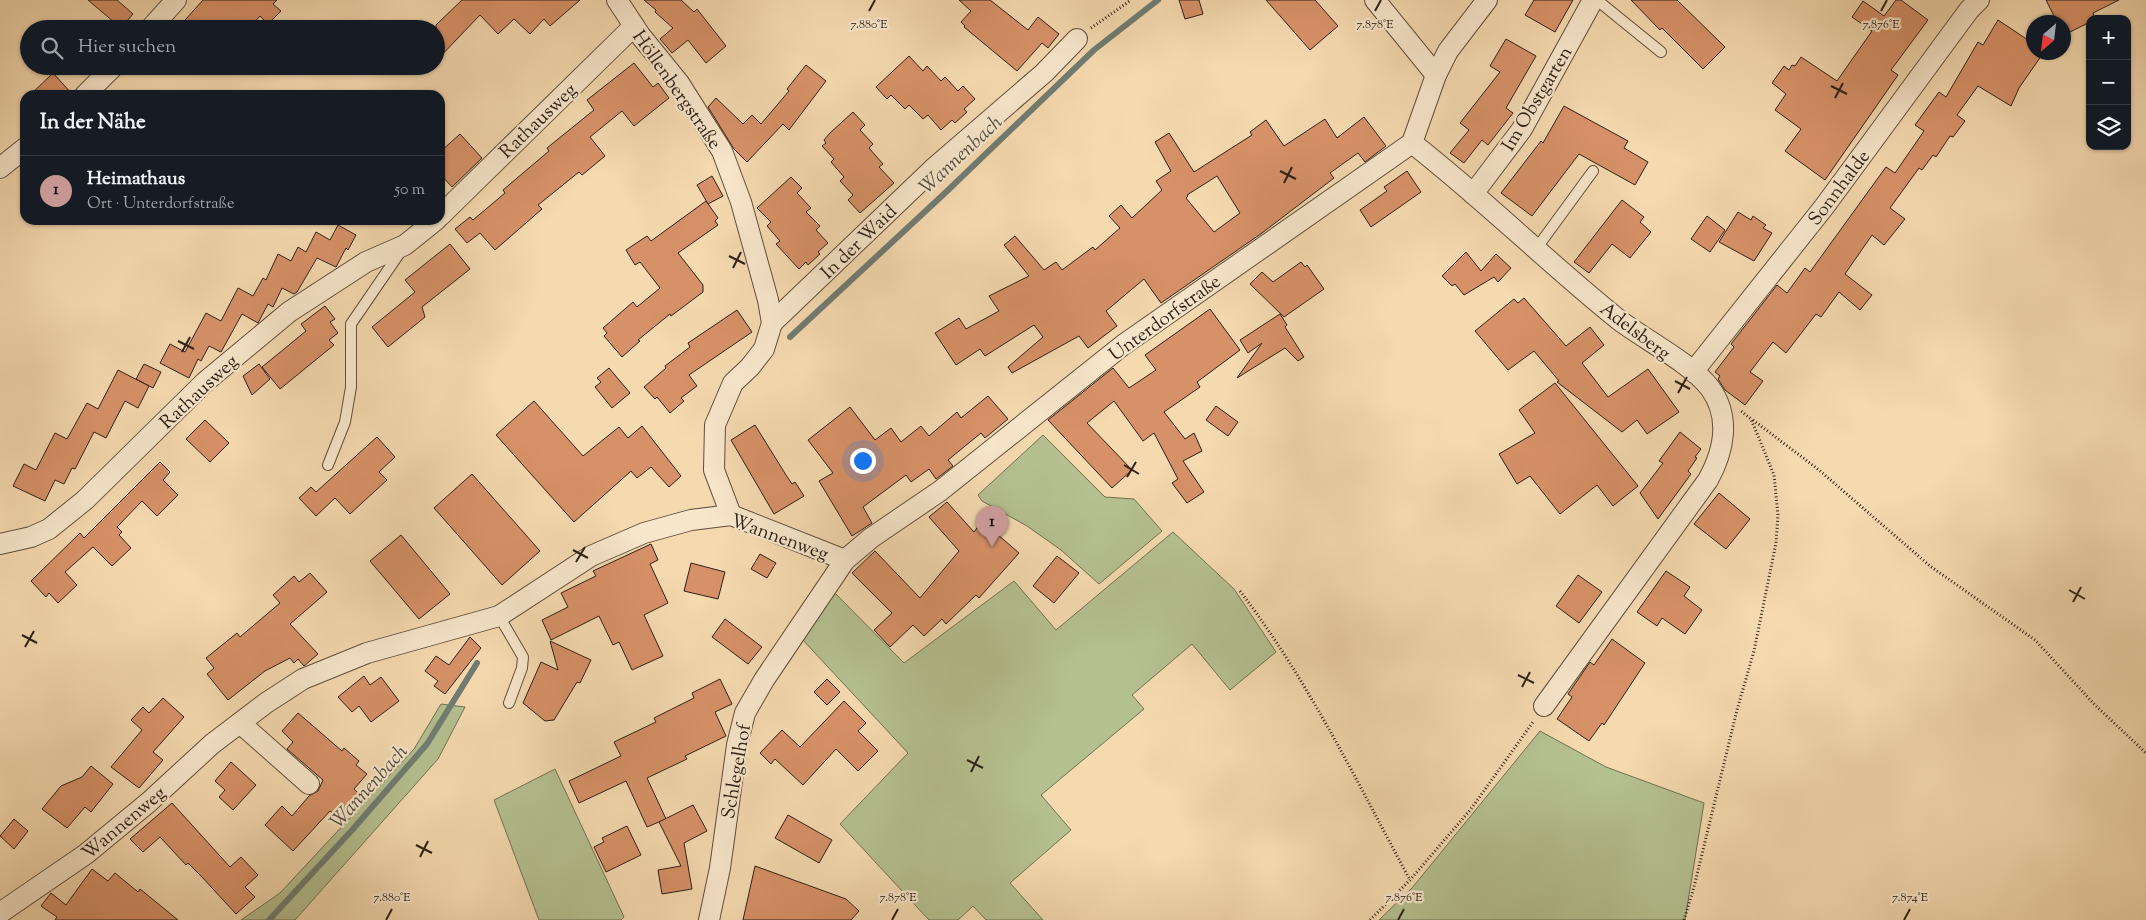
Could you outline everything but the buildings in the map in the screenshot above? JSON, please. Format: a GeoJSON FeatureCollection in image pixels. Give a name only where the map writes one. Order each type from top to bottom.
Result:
{"type":"FeatureCollection","features":[{"type":"Feature","properties":{"kind":"street"},"geometry":{"type":"LineString","coordinates":[[158,20],[176,0]]}},
{"type":"Feature","properties":{"kind":"street","name":"Höllenbergstraße"},"geometry":{"type":"LineString","coordinates":[[617,0],[634,26],[679,83],[722,151],[742,202],[768,300],[772,323],[764,349],[750,367],[733,383],[715,425],[714,470],[731,515]]}},
{"type":"Feature","properties":{"kind":"street"},"geometry":{"type":"LineString","coordinates":[[1374,0],[1436,75]]}},
{"type":"Feature","properties":{"kind":"street"},"geometry":{"type":"LineString","coordinates":[[1412,143],[1436,75],[1448,51],[1487,0]]}},
{"type":"Feature","properties":{"kind":"street","name":"Im Obstgarten"},"geometry":{"type":"LineString","coordinates":[[1473,194],[1522,129],[1593,0]]}},
{"type":"Feature","properties":{"kind":"street","name":"Sonnhalde"},"geometry":{"type":"LineString","coordinates":[[1693,372],[1824,207],[1969,10],[1979,0]]}},
{"type":"Feature","properties":{"kind":"street","name":"Rathausweg"},"geometry":{"type":"LineString","coordinates":[[445,211],[634,26]]}},
{"type":"Feature","properties":{"kind":"street","name":"In der Waid"},"geometry":{"type":"LineString","coordinates":[[772,323],[935,167],[1044,73],[1076,39]]}},
{"type":"Feature","properties":{"kind":"street"},"geometry":{"type":"LineString","coordinates":[[90,90],[105,75]]}},
{"type":"Feature","properties":{"kind":"street","name":"Adelsberg"},"geometry":{"type":"LineString","coordinates":[[1412,143],[1621,321],[1693,372],[1710,388],[1722,414],[1724,438],[1718,461],[1698,496],[1659,546],[1544,706]]}},
{"type":"Feature","properties":{"kind":"street","name":"Unterdorfstraße"},"geometry":{"type":"LineString","coordinates":[[845,560],[872,538],[940,491],[1122,345],[1412,143]]}},
{"type":"Feature","properties":{"kind":"street"},"geometry":{"type":"LineString","coordinates":[[0,168],[20,152]]}},
{"type":"Feature","properties":{"kind":"street","name":"Rathausweg"},"geometry":{"type":"LineString","coordinates":[[0,544],[31,537],[49,529],[85,500],[205,382],[289,312],[366,262],[405,245],[430,225]]}},
{"type":"Feature","properties":{"kind":"street","name":"Wannenweg"},"geometry":{"type":"LineString","coordinates":[[0,913],[86,854],[149,802],[212,744],[303,679],[367,653],[499,616],[591,556],[644,533],[691,520],[731,515],[845,560]]}},
{"type":"Feature","properties":{"kind":"street","name":"Schlegelhof"},"geometry":{"type":"LineString","coordinates":[[709,920],[720,868],[737,745],[745,714],[764,680],[845,560]]}},
{"type":"Feature","properties":{"kind":"street"},"geometry":{"type":"LineString","coordinates":[[240,723],[308,784]]}},
{"type":"Feature","properties":{"kind":"lane"},"geometry":{"type":"LineString","coordinates":[[1597,0],[1661,52]]}},
{"type":"Feature","properties":{"kind":"lane"},"geometry":{"type":"LineString","coordinates":[[1536,249],[1593,171]]}},
{"type":"Feature","properties":{"kind":"lane","name":"Rathausweg"},"geometry":{"type":"LineString","coordinates":[[328,465],[345,422],[351,387],[350,324],[405,245]]}},
{"type":"Feature","properties":{"kind":"lane"},"geometry":{"type":"LineString","coordinates":[[499,616],[523,657],[522,668],[509,703]]}},
{"type":"Feature","properties":{"kind":"path"},"geometry":{"type":"LineString","coordinates":[[1076,39],[1131,0]]}},
{"type":"Feature","properties":{"kind":"path"},"geometry":{"type":"LineString","coordinates":[[1738,408],[1819,470],[1930,566],[2035,640],[2095,704],[2146,753]]}},
{"type":"Feature","properties":{"kind":"path"},"geometry":{"type":"LineString","coordinates":[[1684,920],[1754,651],[1776,542],[1778,515],[1774,475],[1752,419]]}},
{"type":"Feature","properties":{"kind":"path"},"geometry":{"type":"LineString","coordinates":[[1240,591],[1261,619],[1316,706],[1410,880]]}},
{"type":"Feature","properties":{"kind":"path"},"geometry":{"type":"LineString","coordinates":[[1370,920],[1410,880],[1472,809],[1544,706]]}},
{"type":"Feature","properties":{"kind":"green space"},"geometry":{"type":"Polygon","coordinates":[[[1043,435],[1105,497],[1134,499],[1162,531],[1099,584],[1061,550],[1027,526],[982,501],[978,495],[1043,435]]]}},
{"type":"Feature","properties":{"kind":"green space"},"geometry":{"type":"Polygon","coordinates":[[[1173,532],[1234,589],[1276,652],[1230,690],[1192,644],[1132,695],[1144,709],[1041,795],[1071,830],[1010,883],[1043,920],[986,920],[973,906],[958,920],[929,920],[840,824],[908,753],[801,638],[834,592],[904,663],[1014,581],[1056,630],[1173,532]]]}},
{"type":"Feature","properties":{"kind":"green space"},"geometry":{"type":"Polygon","coordinates":[[[441,704],[465,707],[438,759],[295,920],[241,920],[280,893],[414,749],[441,704]]]}},
{"type":"Feature","properties":{"kind":"green space"},"geometry":{"type":"Polygon","coordinates":[[[1540,731],[1606,767],[1704,803],[1685,920],[1379,920],[1412,888],[1540,731]]]}},
{"type":"Feature","properties":{"kind":"green space"},"geometry":{"type":"Polygon","coordinates":[[[555,769],[624,917],[621,920],[539,920],[494,800],[555,769]]]}},
{"type":"Feature","properties":{"kind":"waterway","name":"Wannenbach"},"geometry":{"type":"LineString","coordinates":[[790,337],[945,193],[1094,50],[1158,0]]}},
{"type":"Feature","properties":{"kind":"waterway","name":"Wannenbach"},"geometry":{"type":"LineString","coordinates":[[269,920],[353,829],[427,744],[477,663]]}},
{"type":"Feature","properties":{"kind":"place","name":"Heimathaus"},"geometry":{"type":"Point","coordinates":[992,547]}}]}
